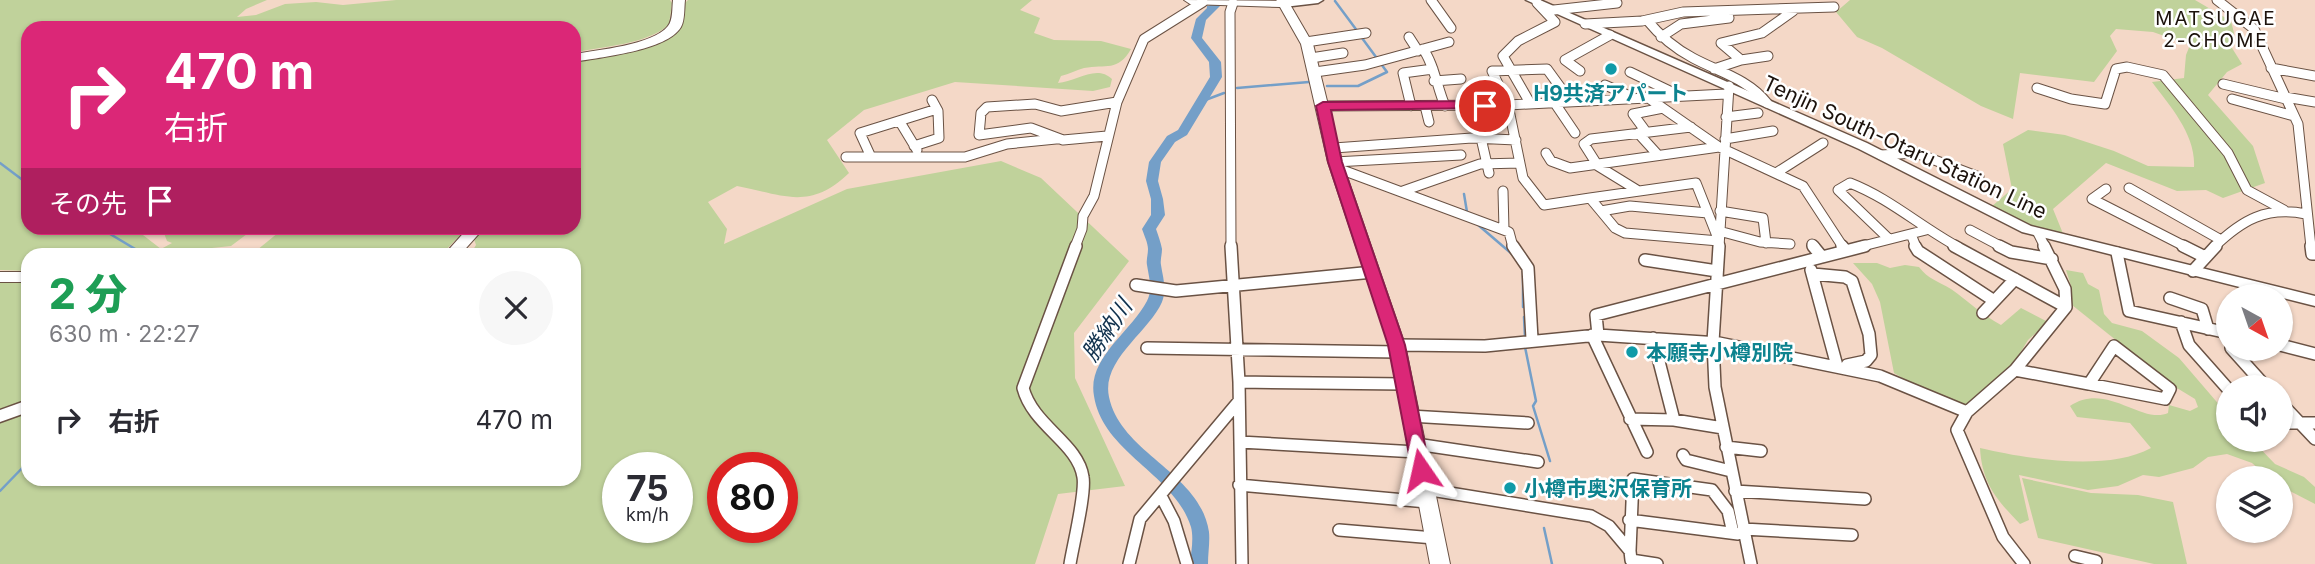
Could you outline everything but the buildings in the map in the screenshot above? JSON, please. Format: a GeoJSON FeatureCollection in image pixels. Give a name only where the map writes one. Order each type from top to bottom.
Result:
{"type":"FeatureCollection","features":[{"type":"Feature","properties":{"kind":"highway"},"geometry":{"type":"LineString","coordinates":[[581,56],[657,39],[676,25],[679,0]]}},
{"type":"Feature","properties":{"kind":"highway"},"geometry":{"type":"LineString","coordinates":[[1201,2],[1282,2],[1311,57],[1335,159],[1397,349],[1440,564]]}},
{"type":"Feature","properties":{"kind":"highway"},"geometry":{"type":"LineString","coordinates":[[457,248],[470,235]]}},
{"type":"Feature","properties":{"kind":"highway"},"geometry":{"type":"LineString","coordinates":[[0,277],[21,277]]}},
{"type":"Feature","properties":{"kind":"main road"},"geometry":{"type":"LineString","coordinates":[[1282,2],[1318,0]]}},
{"type":"Feature","properties":{"kind":"main road","name":"Tenjin South-Otaru Station Line"},"geometry":{"type":"LineString","coordinates":[[1534,1],[1763,108],[1881,155],[2007,220],[2038,233],[2193,271],[2233,284]]}},
{"type":"Feature","properties":{"kind":"main road","name":"Tenjin South-Otaru Station Line"},"geometry":{"type":"LineString","coordinates":[[2293,297],[2315,301]]}},
{"type":"Feature","properties":{"kind":"main road"},"geometry":{"type":"LineString","coordinates":[[0,416],[21,408]]}},
{"type":"Feature","properties":{"kind":"street"},"geometry":{"type":"LineString","coordinates":[[1431,0],[1451,28]]}},
{"type":"Feature","properties":{"kind":"street"},"geometry":{"type":"LineString","coordinates":[[2217,0],[2254,29],[2298,124],[2312,254],[2315,254]]}},
{"type":"Feature","properties":{"kind":"street"},"geometry":{"type":"LineString","coordinates":[[1530,103],[1503,56],[1506,50],[1555,22],[1534,1]]}},
{"type":"Feature","properties":{"kind":"street"},"geometry":{"type":"LineString","coordinates":[[1070,564],[1084,479],[1082,470],[1076,458],[1029,407],[1023,388],[1082,229],[1083,216],[1094,195],[1117,102],[1144,39],[1201,2]]}},
{"type":"Feature","properties":{"kind":"street"},"geometry":{"type":"LineString","coordinates":[[1231,3],[1233,286],[1239,382],[1242,564]]}},
{"type":"Feature","properties":{"kind":"street"},"geometry":{"type":"LineString","coordinates":[[1554,10],[1617,3]]}},
{"type":"Feature","properties":{"kind":"street"},"geometry":{"type":"LineString","coordinates":[[1585,24],[1647,20],[1683,12],[1835,7]]}},
{"type":"Feature","properties":{"kind":"street"},"geometry":{"type":"LineString","coordinates":[[1741,61],[1721,43],[1762,33],[1795,10]]}},
{"type":"Feature","properties":{"kind":"street"},"geometry":{"type":"LineString","coordinates":[[1661,37],[1681,24],[1729,18],[1727,11]]}},
{"type":"Feature","properties":{"kind":"street"},"geometry":{"type":"LineString","coordinates":[[1647,20],[1661,37],[1685,57],[1756,90],[1763,108],[1726,117]]}},
{"type":"Feature","properties":{"kind":"street"},"geometry":{"type":"LineString","coordinates":[[1311,57],[1366,33]]}},
{"type":"Feature","properties":{"kind":"street"},"geometry":{"type":"LineString","coordinates":[[1580,71],[1565,60],[1610,36]]}},
{"type":"Feature","properties":{"kind":"street"},"geometry":{"type":"LineString","coordinates":[[1409,37],[1432,60],[1434,81],[1445,106]]}},
{"type":"Feature","properties":{"kind":"street"},"geometry":{"type":"LineString","coordinates":[[1311,57],[1330,71],[1449,42]]}},
{"type":"Feature","properties":{"kind":"street"},"geometry":{"type":"LineString","coordinates":[[1311,57],[1343,53]]}},
{"type":"Feature","properties":{"kind":"street"},"geometry":{"type":"LineString","coordinates":[[1714,69],[1768,56]]}},
{"type":"Feature","properties":{"kind":"street"},"geometry":{"type":"LineString","coordinates":[[2037,88],[2071,99],[2105,104],[2110,98],[2111,77],[2116,69],[2127,67],[2159,73],[2175,87],[2228,153],[2247,190],[2284,210]]}},
{"type":"Feature","properties":{"kind":"street"},"geometry":{"type":"LineString","coordinates":[[2271,68],[2315,76]]}},
{"type":"Feature","properties":{"kind":"street"},"geometry":{"type":"LineString","coordinates":[[1410,106],[1403,73],[1433,69]]}},
{"type":"Feature","properties":{"kind":"street"},"geometry":{"type":"LineString","coordinates":[[1571,102],[1547,69],[1492,71],[1508,105],[1523,177],[1544,205],[1696,183],[1719,236]]}},
{"type":"Feature","properties":{"kind":"street"},"geometry":{"type":"LineString","coordinates":[[1630,72],[1679,95]]}},
{"type":"Feature","properties":{"kind":"street"},"geometry":{"type":"LineString","coordinates":[[1434,81],[1461,79]]}},
{"type":"Feature","properties":{"kind":"street"},"geometry":{"type":"LineString","coordinates":[[2222,84],[2315,102]]}},
{"type":"Feature","properties":{"kind":"street"},"geometry":{"type":"LineString","coordinates":[[1605,85],[1632,98]]}},
{"type":"Feature","properties":{"kind":"street"},"geometry":{"type":"LineString","coordinates":[[1323,106],[1508,105],[1728,90],[1713,342],[1715,387],[1740,532]]}},
{"type":"Feature","properties":{"kind":"street"},"geometry":{"type":"LineString","coordinates":[[1647,97],[1691,127],[1803,186],[1845,250]]}},
{"type":"Feature","properties":{"kind":"street"},"geometry":{"type":"LineString","coordinates":[[2232,99],[2294,116]]}},
{"type":"Feature","properties":{"kind":"street"},"geometry":{"type":"LineString","coordinates":[[1056,138],[1031,128],[979,135],[981,113],[987,107],[1035,104],[1061,111],[1117,102]]}},
{"type":"Feature","properties":{"kind":"street"},"geometry":{"type":"LineString","coordinates":[[1554,102],[1575,133]]}},
{"type":"Feature","properties":{"kind":"street"},"geometry":{"type":"LineString","coordinates":[[871,157],[860,133],[900,122],[934,105],[940,126],[939,138],[914,146]]}},
{"type":"Feature","properties":{"kind":"street"},"geometry":{"type":"LineString","coordinates":[[1425,106],[1429,122]]}},
{"type":"Feature","properties":{"kind":"street"},"geometry":{"type":"LineString","coordinates":[[1641,133],[1644,129],[1633,114],[1663,108]]}},
{"type":"Feature","properties":{"kind":"street"},"geometry":{"type":"LineString","coordinates":[[900,122],[920,156]]}},
{"type":"Feature","properties":{"kind":"street"},"geometry":{"type":"LineString","coordinates":[[1637,190],[1596,164],[1584,144],[1591,139],[1691,127]]}},
{"type":"Feature","properties":{"kind":"street"},"geometry":{"type":"LineString","coordinates":[[1546,153],[1551,161],[1570,168],[1723,145],[1773,131]]}},
{"type":"Feature","properties":{"kind":"street"},"geometry":{"type":"LineString","coordinates":[[1641,133],[1658,155]]}},
{"type":"Feature","properties":{"kind":"street"},"geometry":{"type":"LineString","coordinates":[[846,157],[965,157],[1007,144],[1107,136]]}},
{"type":"Feature","properties":{"kind":"street"},"geometry":{"type":"LineString","coordinates":[[1335,159],[1428,142],[1481,138],[1516,140]]}},
{"type":"Feature","properties":{"kind":"street"},"geometry":{"type":"LineString","coordinates":[[1481,138],[1488,169]]}},
{"type":"Feature","properties":{"kind":"street"},"geometry":{"type":"LineString","coordinates":[[1428,142],[1447,175]]}},
{"type":"Feature","properties":{"kind":"street"},"geometry":{"type":"LineString","coordinates":[[1776,173],[1824,143]]}},
{"type":"Feature","properties":{"kind":"street"},"geometry":{"type":"LineString","coordinates":[[1881,155],[1916,153],[1979,177]]}},
{"type":"Feature","properties":{"kind":"street"},"geometry":{"type":"LineString","coordinates":[[1335,159],[1461,155]]}},
{"type":"Feature","properties":{"kind":"street"},"geometry":{"type":"LineString","coordinates":[[1335,159],[1364,176],[1509,232],[1514,250],[1528,268],[1532,340]]}},
{"type":"Feature","properties":{"kind":"street"},"geometry":{"type":"LineString","coordinates":[[1403,191],[1447,175],[1521,163]]}},
{"type":"Feature","properties":{"kind":"street"},"geometry":{"type":"LineString","coordinates":[[1364,176],[1368,170],[1376,167]]}},
{"type":"Feature","properties":{"kind":"street"},"geometry":{"type":"LineString","coordinates":[[1889,239],[1838,190],[1850,183],[1859,185],[1888,201],[1926,230],[2066,307]]}},
{"type":"Feature","properties":{"kind":"street"},"geometry":{"type":"LineString","coordinates":[[2106,188],[2092,199],[2203,257]]}},
{"type":"Feature","properties":{"kind":"street"},"geometry":{"type":"LineString","coordinates":[[2129,188],[2221,240]]}},
{"type":"Feature","properties":{"kind":"street"},"geometry":{"type":"LineString","coordinates":[[1503,191],[1504,230]]}},
{"type":"Feature","properties":{"kind":"street"},"geometry":{"type":"LineString","coordinates":[[1590,198],[1615,228],[1625,233],[1719,236],[1790,244]]}},
{"type":"Feature","properties":{"kind":"street"},"geometry":{"type":"LineString","coordinates":[[1601,211],[1630,206],[1709,213]]}},
{"type":"Feature","properties":{"kind":"street"},"geometry":{"type":"LineString","coordinates":[[2193,271],[2221,240],[2256,218],[2284,210],[2309,211]]}},
{"type":"Feature","properties":{"kind":"street"},"geometry":{"type":"LineString","coordinates":[[1720,211],[1763,218],[1766,243]]}},
{"type":"Feature","properties":{"kind":"street"},"geometry":{"type":"LineString","coordinates":[[1647,452],[1630,419],[1595,335],[1596,315],[1717,277],[1822,257],[1926,230]]}},
{"type":"Feature","properties":{"kind":"street"},"geometry":{"type":"LineString","coordinates":[[1970,230],[2011,252],[2052,259]]}},
{"type":"Feature","properties":{"kind":"street"},"geometry":{"type":"LineString","coordinates":[[2024,564],[2003,537],[1957,430],[1967,412],[2015,370],[2066,307],[2065,289],[2038,233]]}},
{"type":"Feature","properties":{"kind":"street"},"geometry":{"type":"LineString","coordinates":[[1912,234],[1912,241],[1918,251],[1993,300]]}},
{"type":"Feature","properties":{"kind":"street"},"geometry":{"type":"LineString","coordinates":[[1812,244],[1822,257]]}},
{"type":"Feature","properties":{"kind":"street"},"geometry":{"type":"LineString","coordinates":[[2117,253],[2129,311],[2216,331]]}},
{"type":"Feature","properties":{"kind":"street"},"geometry":{"type":"LineString","coordinates":[[1645,260],[1717,277]]}},
{"type":"Feature","properties":{"kind":"street"},"geometry":{"type":"LineString","coordinates":[[1808,260],[1837,366]]}},
{"type":"Feature","properties":{"kind":"street"},"geometry":{"type":"LineString","coordinates":[[1136,285],[1176,290],[1373,272]]}},
{"type":"Feature","properties":{"kind":"street"},"geometry":{"type":"LineString","coordinates":[[1813,274],[1845,277],[1852,281],[1869,334],[1871,355],[1866,361],[1837,366]]}},
{"type":"Feature","properties":{"kind":"street"},"geometry":{"type":"LineString","coordinates":[[1983,313],[2015,279]]}},
{"type":"Feature","properties":{"kind":"street"},"geometry":{"type":"LineString","coordinates":[[2170,298],[2203,309],[2208,329]]}},
{"type":"Feature","properties":{"kind":"street"},"geometry":{"type":"LineString","coordinates":[[2181,322],[2189,345],[2216,375]]}},
{"type":"Feature","properties":{"kind":"street"},"geometry":{"type":"LineString","coordinates":[[1147,348],[1235,351],[1397,349],[1485,346],[1595,335],[1713,342],[1880,376],[1967,412]]}},
{"type":"Feature","properties":{"kind":"street"},"geometry":{"type":"LineString","coordinates":[[1653,338],[1674,420]]}},
{"type":"Feature","properties":{"kind":"street"},"geometry":{"type":"LineString","coordinates":[[2015,370],[2088,385],[2165,399],[2170,389],[2114,346],[2088,385]]}},
{"type":"Feature","properties":{"kind":"street"},"geometry":{"type":"LineString","coordinates":[[2293,348],[2314,354]]}},
{"type":"Feature","properties":{"kind":"street"},"geometry":{"type":"LineString","coordinates":[[2243,361],[2255,375]]}},
{"type":"Feature","properties":{"kind":"street"},"geometry":{"type":"LineString","coordinates":[[1239,382],[1404,384]]}},
{"type":"Feature","properties":{"kind":"street"},"geometry":{"type":"LineString","coordinates":[[1129,564],[1140,519],[1239,401]]}},
{"type":"Feature","properties":{"kind":"street"},"geometry":{"type":"LineString","coordinates":[[2293,415],[2315,439]]}},
{"type":"Feature","properties":{"kind":"street"},"geometry":{"type":"LineString","coordinates":[[1410,416],[1528,423]]}},
{"type":"Feature","properties":{"kind":"street"},"geometry":{"type":"LineString","coordinates":[[1630,419],[1674,420],[1723,428]]}},
{"type":"Feature","properties":{"kind":"street"},"geometry":{"type":"LineString","coordinates":[[2293,422],[2315,423]]}},
{"type":"Feature","properties":{"kind":"street"},"geometry":{"type":"LineString","coordinates":[[1240,442],[1416,448],[1538,462]]}},
{"type":"Feature","properties":{"kind":"street"},"geometry":{"type":"LineString","coordinates":[[1726,447],[1760,451]]}},
{"type":"Feature","properties":{"kind":"street"},"geometry":{"type":"LineString","coordinates":[[1683,455],[1686,460],[1731,471]]}},
{"type":"Feature","properties":{"kind":"street"},"geometry":{"type":"LineString","coordinates":[[1657,564],[1631,560],[1629,520],[1633,479],[1712,490],[1728,510],[1740,532],[1751,564]]}},
{"type":"Feature","properties":{"kind":"street"},"geometry":{"type":"LineString","coordinates":[[1239,485],[1426,495],[1591,516],[1614,528],[1630,551]]}},
{"type":"Feature","properties":{"kind":"street"},"geometry":{"type":"LineString","coordinates":[[1735,491],[1865,499]]}},
{"type":"Feature","properties":{"kind":"street"},"geometry":{"type":"LineString","coordinates":[[1161,496],[1184,547],[1187,564]]}},
{"type":"Feature","properties":{"kind":"street"},"geometry":{"type":"LineString","coordinates":[[1629,520],[1740,532],[1852,535]]}},
{"type":"Feature","properties":{"kind":"street"},"geometry":{"type":"LineString","coordinates":[[1339,530],[1434,538]]}},
{"type":"Feature","properties":{"kind":"street"},"geometry":{"type":"LineString","coordinates":[[2076,556],[2099,563]]}},
{"type":"Feature","properties":{"kind":"green space"},"geometry":{"type":"Polygon","coordinates":[[[0,0],[267,0],[246,9],[237,17],[256,15],[285,4],[316,2],[343,5],[396,0],[670,0],[672,3],[669,25],[658,32],[636,41],[581,52],[581,21],[21,21],[21,235],[143,235],[160,248],[21,248],[21,271],[0,270],[0,0]]]}},
{"type":"Feature","properties":{"kind":"green space"},"geometry":{"type":"Polygon","coordinates":[[[688,0],[1032,0],[1020,10],[1040,18],[1034,33],[1054,40],[1101,41],[1131,49],[1116,64],[1081,69],[1061,76],[1058,83],[1093,73],[1112,79],[1110,87],[1093,91],[955,82],[864,110],[827,140],[849,173],[835,185],[809,196],[796,197],[737,186],[708,202],[727,229],[724,244],[847,189],[1001,161],[1041,178],[1129,261],[1074,333],[1075,378],[1125,486],[1058,494],[1035,564],[0,564],[0,282],[21,282],[21,486],[581,486],[581,248],[474,248],[474,239],[477,235],[581,235],[581,58],[666,39],[682,26],[684,4],[688,0]]]}},
{"type":"Feature","properties":{"kind":"green space"},"geometry":{"type":"Polygon","coordinates":[[[1850,0],[2195,0],[2231,21],[2234,33],[2232,48],[2242,64],[2227,72],[2208,95],[2253,146],[2265,183],[2223,198],[2206,190],[2177,191],[2106,163],[2053,209],[2064,236],[2030,227],[1991,207],[2012,189],[2003,144],[2028,130],[2065,135],[2114,151],[2148,166],[2194,167],[2194,155],[2186,132],[2152,82],[2184,78],[2186,55],[2190,45],[2153,32],[2116,29],[2110,36],[2117,51],[2094,82],[2020,73],[2013,119],[1981,106],[1882,48],[1857,37],[1836,12],[1850,0]]]}},
{"type":"Feature","properties":{"kind":"green space"},"geometry":{"type":"Polygon","coordinates":[[[165,235],[246,235],[231,246],[163,248],[172,243],[167,241],[165,235]]]}},
{"type":"Feature","properties":{"kind":"green space"},"geometry":{"type":"Polygon","coordinates":[[[275,235],[460,235],[448,248],[260,248],[275,235]]]}},
{"type":"Feature","properties":{"kind":"green space"},"geometry":{"type":"Polygon","coordinates":[[[1853,263],[1877,263],[1890,268],[1905,265],[1919,267],[2001,325],[2021,308],[2048,322],[2028,340],[2014,363],[1964,408],[1924,391],[1894,373],[1880,302],[1872,284],[1853,263]]]}},
{"type":"Feature","properties":{"kind":"green space"},"geometry":{"type":"Polygon","coordinates":[[[2066,270],[2083,273],[2088,284],[2099,290],[2104,314],[2112,323],[2142,331],[2179,358],[2216,401],[2216,452],[2263,452],[2279,466],[2255,466],[2227,454],[2208,457],[2193,468],[2159,477],[2143,475],[2118,486],[2088,490],[2019,475],[2029,520],[2020,524],[1987,482],[1980,448],[2043,459],[2112,460],[2151,448],[2130,423],[2077,417],[2070,406],[2097,398],[2158,415],[2168,413],[2169,405],[2190,411],[2198,407],[2195,399],[2172,385],[2072,305],[2071,286],[2066,270]]]}},
{"type":"Feature","properties":{"kind":"green space"},"geometry":{"type":"Polygon","coordinates":[[[2293,472],[2315,487],[2315,504],[2293,493],[2293,472]]]}},
{"type":"Feature","properties":{"kind":"green space"},"geometry":{"type":"Polygon","coordinates":[[[2022,478],[2091,493],[2138,495],[2173,502],[2187,564],[2154,564],[2038,538],[2022,478]]]}},
{"type":"Feature","properties":{"kind":"waterway","name":"勝納川"},"geometry":{"type":"LineString","coordinates":[[1199,564],[1200,530],[1189,505],[1174,485],[1120,433],[1107,415],[1101,394],[1103,371],[1155,301],[1158,281],[1153,263],[1155,247],[1149,229],[1158,215],[1152,181],[1155,162],[1171,139],[1183,132],[1216,77],[1215,62],[1196,38],[1201,19],[1221,0]]}},
{"type":"Feature","properties":{"kind":"waterway"},"geometry":{"type":"LineString","coordinates":[[1335,1],[1358,32]]}},
{"type":"Feature","properties":{"kind":"waterway","name":"勝納川"},"geometry":{"type":"LineString","coordinates":[[1208,7],[1214,7]]}},
{"type":"Feature","properties":{"kind":"waterway"},"geometry":{"type":"LineString","coordinates":[[1327,86],[1358,86],[1387,72],[1362,38]]}},
{"type":"Feature","properties":{"kind":"waterway"},"geometry":{"type":"LineString","coordinates":[[1237,88],[1309,82]]}},
{"type":"Feature","properties":{"kind":"waterway"},"geometry":{"type":"LineString","coordinates":[[1200,102],[1224,93]]}},
{"type":"Feature","properties":{"kind":"waterway"},"geometry":{"type":"LineString","coordinates":[[0,163],[21,179]]}},
{"type":"Feature","properties":{"kind":"waterway"},"geometry":{"type":"LineString","coordinates":[[1464,194],[1467,212]]}},
{"type":"Feature","properties":{"kind":"waterway"},"geometry":{"type":"LineString","coordinates":[[1477,224],[1512,254]]}},
{"type":"Feature","properties":{"kind":"waterway"},"geometry":{"type":"LineString","coordinates":[[112,235],[134,248]]}},
{"type":"Feature","properties":{"kind":"waterway"},"geometry":{"type":"LineString","coordinates":[[1523,266],[1523,307]]}},
{"type":"Feature","properties":{"kind":"waterway"},"geometry":{"type":"LineString","coordinates":[[1524,317],[1525,337]]}},
{"type":"Feature","properties":{"kind":"waterway"},"geometry":{"type":"LineString","coordinates":[[1525,347],[1536,401],[1533,406],[1550,461]]}},
{"type":"Feature","properties":{"kind":"waterway"},"geometry":{"type":"LineString","coordinates":[[0,491],[21,469]]}},
{"type":"Feature","properties":{"kind":"waterway"},"geometry":{"type":"LineString","coordinates":[[1544,528],[1552,564]]}},
{"type":"Feature","properties":{"kind":"place","name":"H9共済アパート"},"geometry":{"type":"Point","coordinates":[1611,69]}},
{"type":"Feature","properties":{"kind":"place","name":"本願寺小樽別院"},"geometry":{"type":"Point","coordinates":[1632,352]}},
{"type":"Feature","properties":{"kind":"place","name":"小樽市奥沢保育所"},"geometry":{"type":"Point","coordinates":[1510,488]}},
{"type":"Feature","properties":{"kind":"district","name":"MATSUGAE 2-CHOME"},"geometry":{"type":"Point","coordinates":[2216,29]}},
{"type":"Feature","properties":{"kind":"route"},"geometry":{"type":"LineString","coordinates":[[1421,470],[1397,345],[1335,162],[1323,106],[1485,106]]}}]}
